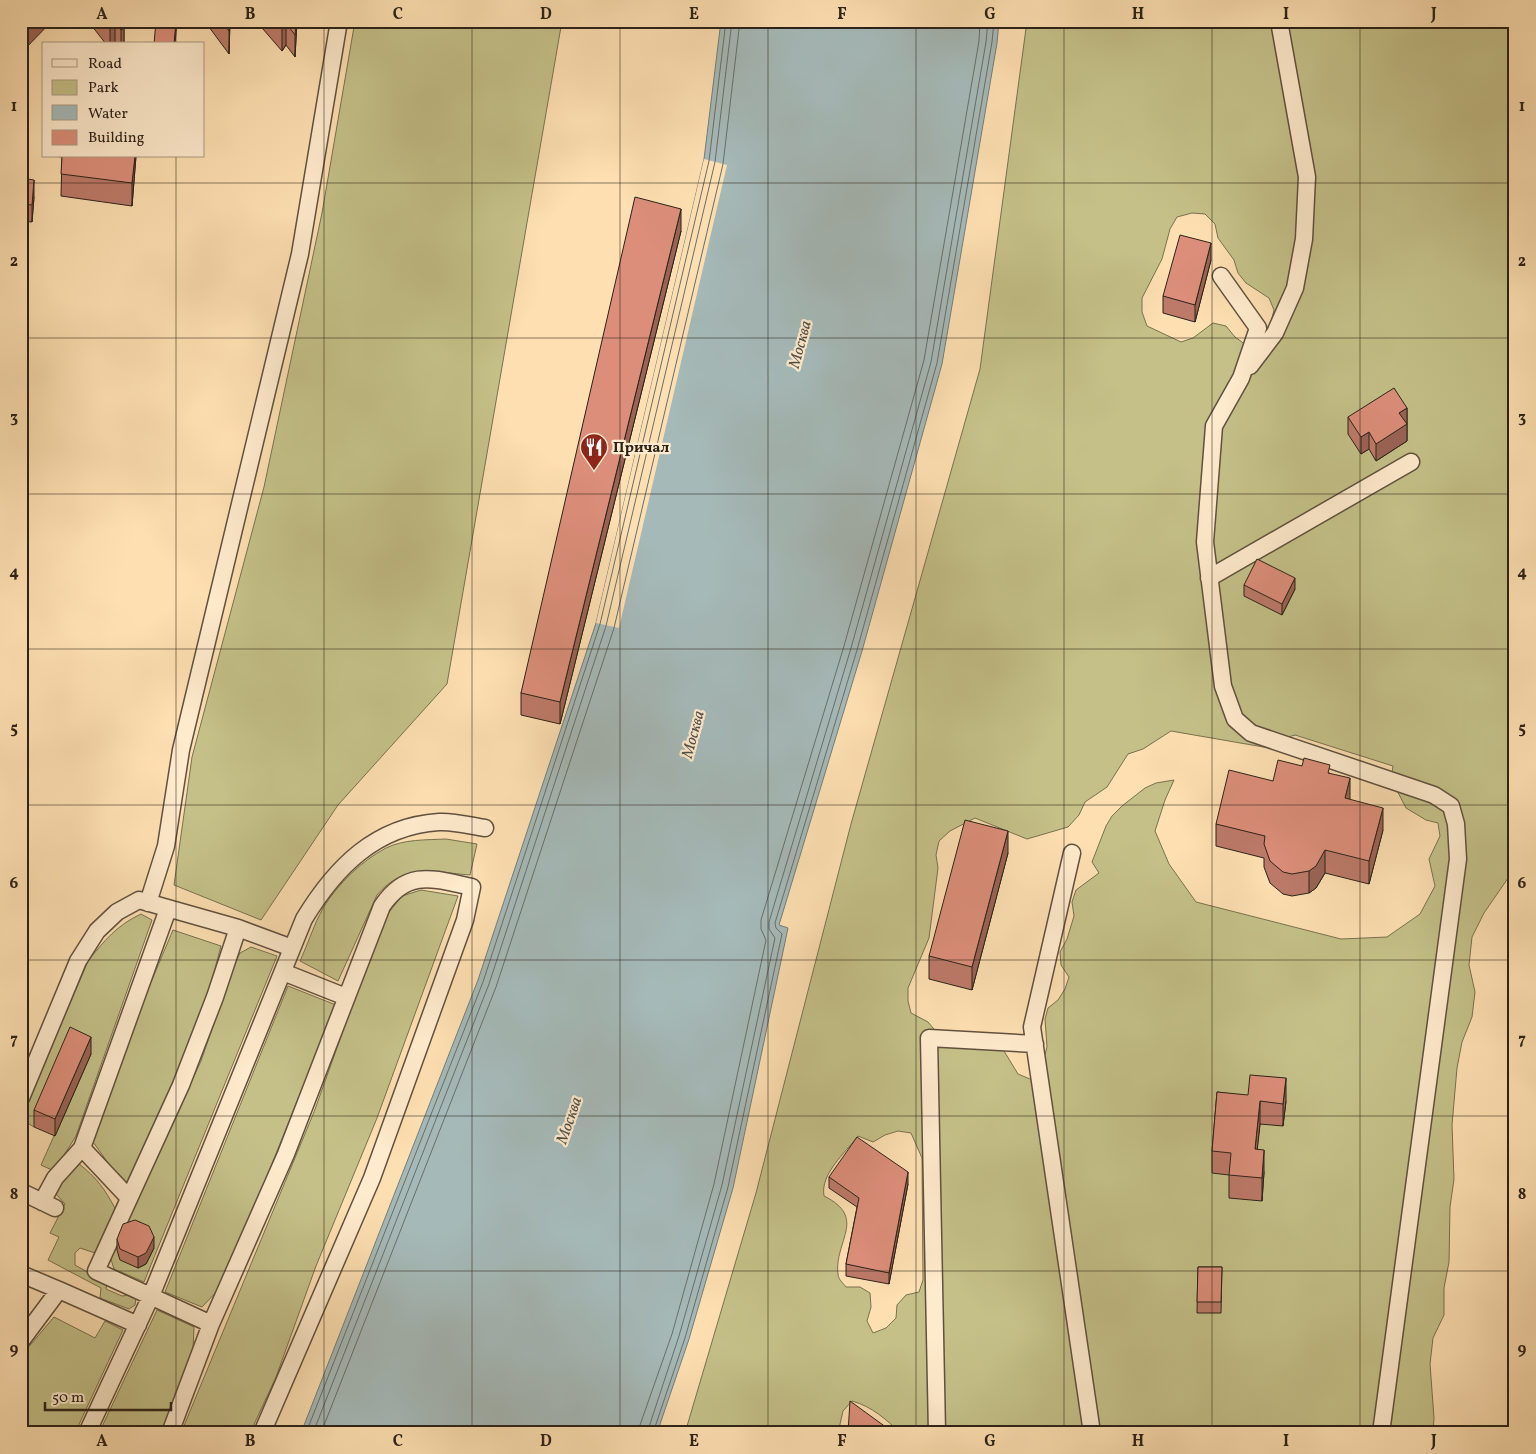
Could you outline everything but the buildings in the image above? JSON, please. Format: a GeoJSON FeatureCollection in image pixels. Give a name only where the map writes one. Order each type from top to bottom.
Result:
{"type":"FeatureCollection","features":[{"type":"Feature","properties":{"kind":"street"},"geometry":{"type":"LineString","coordinates":[[148,903],[166,846],[181,750],[300,254],[339,21]]}},
{"type":"Feature","properties":{"kind":"street"},"geometry":{"type":"LineString","coordinates":[[1279,21],[1307,177],[1304,239],[1295,288],[1275,333],[1241,378],[1214,426],[1205,542],[1223,686],[1235,719],[1251,733],[1434,795],[1451,806],[1456,824],[1458,859],[1381,1433]]}},
{"type":"Feature","properties":{"kind":"street"},"geometry":{"type":"LineString","coordinates":[[1221,276],[1258,328],[1241,378]]}},
{"type":"Feature","properties":{"kind":"street"},"geometry":{"type":"LineString","coordinates":[[1209,578],[1411,462]]}},
{"type":"Feature","properties":{"kind":"street"},"geometry":{"type":"LineString","coordinates":[[87,1433],[151,1296],[292,948],[304,920],[319,895],[338,872],[368,845],[388,834],[413,826],[440,822],[485,828]]}},
{"type":"Feature","properties":{"kind":"street"},"geometry":{"type":"LineString","coordinates":[[1072,853],[1032,1028],[1092,1433]]}},
{"type":"Feature","properties":{"kind":"street"},"geometry":{"type":"LineString","coordinates":[[170,1433],[211,1324],[286,1154],[382,906],[404,884],[418,878],[430,878],[472,887],[465,920],[372,1178],[262,1433]]}},
{"type":"Feature","properties":{"kind":"street"},"geometry":{"type":"LineString","coordinates":[[21,1098],[78,961],[97,931],[117,912],[138,900],[238,928],[292,948]]}},
{"type":"Feature","properties":{"kind":"street"},"geometry":{"type":"LineString","coordinates":[[26,1194],[49,1205],[55,1178],[82,1148],[168,908]]}},
{"type":"Feature","properties":{"kind":"street"},"geometry":{"type":"LineString","coordinates":[[211,1324],[96,1271],[181,1085],[215,997],[238,928]]}},
{"type":"Feature","properties":{"kind":"street"},"geometry":{"type":"LineString","coordinates":[[283,972],[346,997]]}},
{"type":"Feature","properties":{"kind":"street"},"geometry":{"type":"LineString","coordinates":[[937,1433],[929,1038],[1035,1044]]}},
{"type":"Feature","properties":{"kind":"street"},"geometry":{"type":"LineString","coordinates":[[82,1148],[129,1198]]}},
{"type":"Feature","properties":{"kind":"street"},"geometry":{"type":"LineString","coordinates":[[21,1274],[138,1325]]}},
{"type":"Feature","properties":{"kind":"street"},"geometry":{"type":"LineString","coordinates":[[21,1341],[59,1290]]}},
{"type":"Feature","properties":{"kind":"green space"},"geometry":{"type":"Polygon","coordinates":[[[355,21],[562,21],[447,684],[338,805],[261,920],[174,885],[192,757],[264,487],[322,213],[355,21]]]}},
{"type":"Feature","properties":{"kind":"green space"},"geometry":{"type":"Polygon","coordinates":[[[1027,21],[1515,21],[1515,868],[1484,913],[1472,937],[1469,965],[1475,992],[1472,1017],[1462,1042],[1457,1068],[1452,1125],[1454,1179],[1450,1207],[1449,1262],[1444,1288],[1444,1315],[1433,1338],[1430,1364],[1434,1418],[1433,1433],[901,1433],[873,1410],[852,1401],[843,1411],[838,1433],[685,1433],[756,1193],[851,824],[980,369],[1027,21]],[[1192,213],[1177,217],[1170,229],[1162,259],[1142,298],[1142,312],[1147,326],[1181,342],[1193,338],[1213,323],[1226,326],[1235,337],[1246,345],[1258,346],[1271,322],[1274,310],[1269,298],[1246,283],[1238,273],[1234,260],[1218,238],[1215,224],[1205,214],[1192,213]],[[1171,731],[1143,749],[1128,754],[1107,787],[1085,802],[1079,815],[1068,827],[1027,839],[975,818],[950,831],[939,841],[936,855],[938,868],[929,938],[908,988],[908,1001],[911,1013],[928,1022],[944,1041],[994,1042],[1004,1051],[1018,1074],[1030,1079],[1040,1073],[1047,1047],[1045,1019],[1048,1008],[1058,1000],[1065,989],[1069,977],[1061,965],[1060,952],[1067,939],[1074,916],[1072,902],[1076,890],[1099,873],[1092,862],[1106,826],[1112,816],[1145,788],[1156,783],[1174,780],[1155,831],[1169,864],[1196,902],[1341,939],[1387,937],[1420,914],[1435,886],[1429,859],[1440,836],[1438,823],[1426,820],[1406,808],[1391,779],[1393,766],[1295,735],[1282,739],[1275,749],[1171,731]],[[898,1131],[885,1135],[873,1142],[858,1136],[835,1164],[826,1180],[824,1188],[824,1196],[837,1204],[844,1213],[847,1222],[838,1262],[838,1276],[846,1287],[860,1287],[870,1293],[871,1307],[867,1321],[873,1333],[886,1328],[896,1318],[897,1305],[906,1295],[919,1292],[923,1280],[922,1158],[911,1133],[898,1131]]]}},
{"type":"Feature","properties":{"kind":"green space"},"geometry":{"type":"Polygon","coordinates":[[[446,839],[477,844],[470,875],[420,872],[398,878],[387,885],[377,895],[338,981],[300,961],[323,908],[336,890],[359,866],[377,853],[393,845],[416,840],[446,839]]]}},
{"type":"Feature","properties":{"kind":"green space"},"geometry":{"type":"Polygon","coordinates":[[[421,890],[458,896],[377,1118],[316,1266],[276,1377],[250,1433],[181,1433],[314,1112],[386,916],[402,896],[421,890]]]}},
{"type":"Feature","properties":{"kind":"green space"},"geometry":{"type":"Polygon","coordinates":[[[141,914],[152,920],[76,1136],[54,1171],[41,1165],[91,1053],[34,1127],[21,1119],[88,961],[105,940],[118,928],[141,914]]]}},
{"type":"Feature","properties":{"kind":"green space"},"geometry":{"type":"Polygon","coordinates":[[[173,930],[221,946],[207,999],[175,1085],[129,1182],[122,1182],[93,1142],[135,1020],[173,930]]]}},
{"type":"Feature","properties":{"kind":"green space"},"geometry":{"type":"Polygon","coordinates":[[[251,947],[277,956],[144,1282],[114,1269],[110,1256],[201,1061],[235,963],[240,953],[251,947]]]}},
{"type":"Feature","properties":{"kind":"green space"},"geometry":{"type":"Polygon","coordinates":[[[288,986],[336,1005],[223,1285],[202,1307],[165,1292],[288,986]]]}},
{"type":"Feature","properties":{"kind":"green space"},"geometry":{"type":"Polygon","coordinates":[[[78,1163],[100,1184],[116,1210],[95,1253],[80,1248],[75,1253],[75,1265],[107,1283],[106,1289],[122,1296],[130,1295],[136,1298],[135,1305],[129,1309],[100,1298],[101,1288],[48,1260],[59,1237],[50,1233],[65,1204],[56,1194],[60,1177],[78,1163]]]}},
{"type":"Feature","properties":{"kind":"green space"},"geometry":{"type":"Polygon","coordinates":[[[157,1310],[194,1327],[193,1350],[161,1433],[99,1433],[157,1310]]]}},
{"type":"Feature","properties":{"kind":"green space"},"geometry":{"type":"Polygon","coordinates":[[[54,1317],[95,1338],[105,1321],[123,1330],[75,1433],[21,1433],[21,1356],[54,1317]]]}},
{"type":"Feature","properties":{"kind":"water","name":"Москва"},"geometry":{"type":"Polygon","coordinates":[[[721,21],[999,21],[997,43],[942,364],[862,651],[779,925],[788,928],[733,1188],[689,1339],[657,1433],[301,1433],[478,980],[596,623],[704,159],[721,21]]]}},
{"type":"Feature","properties":{"kind":"pier"},"geometry":{"type":"Polygon","coordinates":[[[704,159],[727,165],[619,628],[596,623],[704,159]]]}},
{"type":"Feature","properties":{"kind":"place","name":"Причал"},"geometry":{"type":"Point","coordinates":[594,471]}}]}
